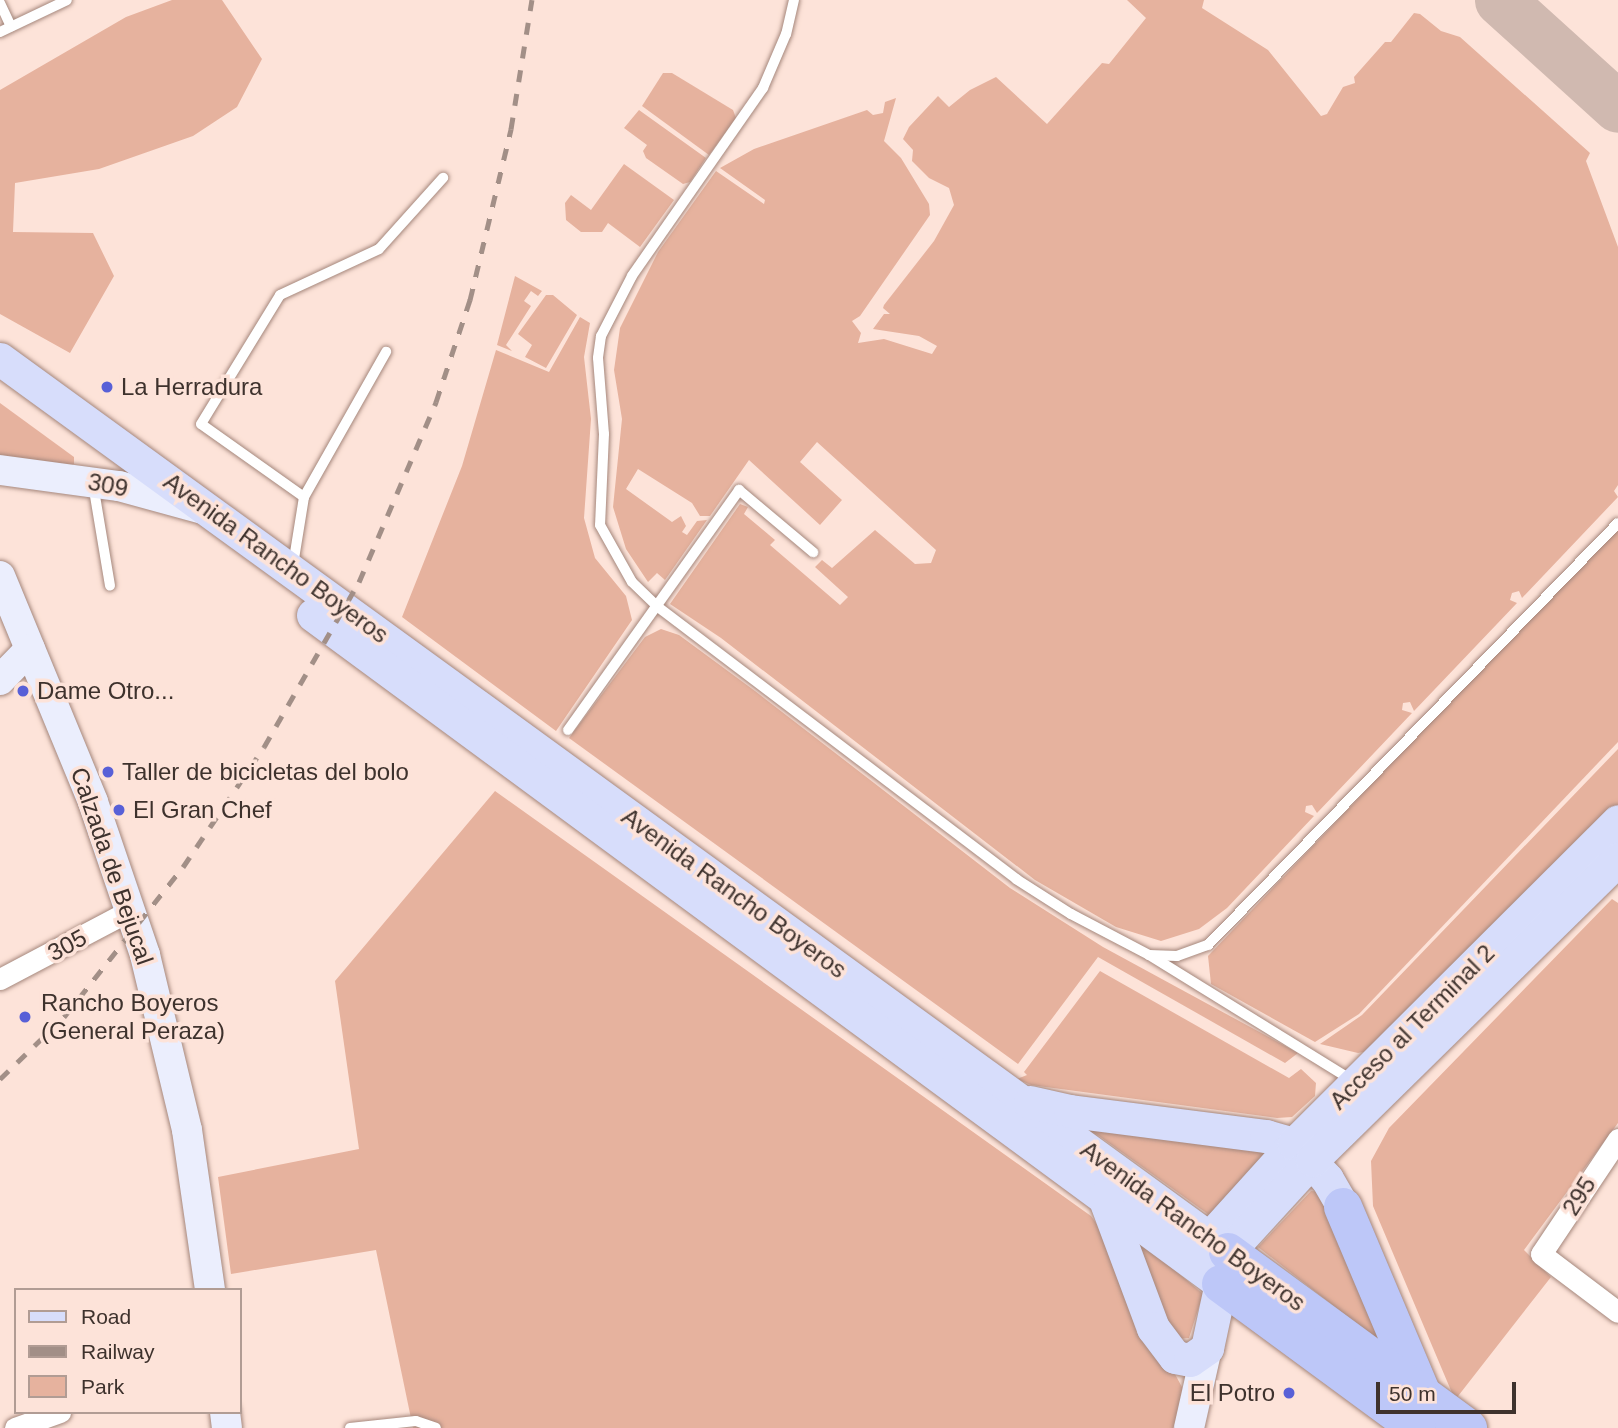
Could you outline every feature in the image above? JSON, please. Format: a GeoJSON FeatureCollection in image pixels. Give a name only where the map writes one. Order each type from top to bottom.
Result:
{"type":"FeatureCollection","features":[{"type":"Feature","properties":{"kind":"highway"},"geometry":{"type":"LineString","coordinates":[[1343,1207],[1419,1411]]}},
{"type":"Feature","properties":{"kind":"highway","name":"Avenida Rancho Boyeros"},"geometry":{"type":"LineString","coordinates":[[1220,1258],[1419,1411],[1468,1428]]}},
{"type":"Feature","properties":{"kind":"main road","name":"Avenida Rancho Boyeros"},"geometry":{"type":"LineString","coordinates":[[0,359],[214,512],[1008,1094],[1220,1258]]}},
{"type":"Feature","properties":{"kind":"main road","name":"Avenida Rancho Boyeros"},"geometry":{"type":"LineString","coordinates":[[0,383],[1102,1194],[1220,1258]]}},
{"type":"Feature","properties":{"kind":"main road","name":"309"},"geometry":{"type":"LineString","coordinates":[[0,470],[92,481],[214,512]]}},
{"type":"Feature","properties":{"kind":"main road","name":"Calzada de Bejucal"},"geometry":{"type":"LineString","coordinates":[[0,576],[93,802],[129,911],[179,1087],[210,1288]]}},
{"type":"Feature","properties":{"kind":"main road"},"geometry":{"type":"LineString","coordinates":[[0,680],[30,649]]}},
{"type":"Feature","properties":{"kind":"main road","name":"Acceso al Terminal 2"},"geometry":{"type":"LineString","coordinates":[[1303,1152],[1346,1128],[1606,870],[1618,821]]}},
{"type":"Feature","properties":{"kind":"main road","name":"Acceso al Terminal 2"},"geometry":{"type":"LineString","coordinates":[[1220,1258],[1355,1082],[1606,870]]}},
{"type":"Feature","properties":{"kind":"main road"},"geometry":{"type":"LineString","coordinates":[[1008,1094],[1070,1111],[1266,1136],[1303,1152],[1343,1207]]}},
{"type":"Feature","properties":{"kind":"main road"},"geometry":{"type":"LineString","coordinates":[[1343,1207],[1340,1152],[1346,1128]]}},
{"type":"Feature","properties":{"kind":"main road"},"geometry":{"type":"LineString","coordinates":[[1102,1194],[1153,1328],[1167,1350],[1194,1354]]}},
{"type":"Feature","properties":{"kind":"main road"},"geometry":{"type":"LineString","coordinates":[[1192,1414],[1194,1354],[1220,1258]]}},
{"type":"Feature","properties":{"kind":"street","name":"305"},"geometry":{"type":"LineString","coordinates":[[1,981],[129,911]]}},
{"type":"Feature","properties":{"kind":"street","name":"295"},"geometry":{"type":"LineString","coordinates":[[1618,1139],[1609,1167],[1541,1254],[1618,1312]]}},
{"type":"Feature","properties":{"kind":"street"},"geometry":{"type":"LineString","coordinates":[[15,1428],[54,1414]]}},
{"type":"Feature","properties":{"kind":"lane"},"geometry":{"type":"LineString","coordinates":[[0,32],[67,0]]}},
{"type":"Feature","properties":{"kind":"lane"},"geometry":{"type":"LineString","coordinates":[[794,0],[786,33],[763,88],[632,276],[601,336],[598,358],[604,434],[600,525],[625,572],[658,607],[1016,879],[1082,921],[1149,955],[1355,1082]]}},
{"type":"Feature","properties":{"kind":"lane"},"geometry":{"type":"LineString","coordinates":[[0,3],[11,27]]}},
{"type":"Feature","properties":{"kind":"lane"},"geometry":{"type":"LineString","coordinates":[[304,497],[201,424],[281,295],[379,249],[443,178]]}},
{"type":"Feature","properties":{"kind":"lane"},"geometry":{"type":"LineString","coordinates":[[292,570],[304,497],[386,352]]}},
{"type":"Feature","properties":{"kind":"lane"},"geometry":{"type":"LineString","coordinates":[[92,481],[110,586]]}},
{"type":"Feature","properties":{"kind":"lane"},"geometry":{"type":"LineString","coordinates":[[568,730],[739,490],[813,552]]}},
{"type":"Feature","properties":{"kind":"lane"},"geometry":{"type":"LineString","coordinates":[[1149,955],[1192,953],[1222,933],[1618,523]]}},
{"type":"Feature","properties":{"kind":"lane"},"geometry":{"type":"LineString","coordinates":[[350,1428],[416,1421],[436,1428]]}},
{"type":"Feature","properties":{"kind":"green space"},"geometry":{"type":"Polygon","coordinates":[[[172,0],[222,0],[262,59],[237,107],[193,136],[99,169],[15,183],[13,232],[93,233],[114,276],[70,353],[0,314],[0,90],[126,17],[172,0]]]}},
{"type":"Feature","properties":{"kind":"green space"},"geometry":{"type":"Polygon","coordinates":[[[1127,0],[1204,0],[1202,8],[1268,50],[1321,116],[1327,114],[1343,87],[1355,83],[1354,77],[1385,42],[1391,42],[1414,13],[1420,14],[1441,31],[1460,37],[1590,153],[1586,161],[1618,247],[1618,485],[1614,491],[1618,497],[1522,598],[1519,591],[1512,593],[1510,600],[1517,603],[1414,711],[1410,702],[1403,703],[1402,710],[1412,713],[1317,813],[1312,805],[1306,806],[1305,812],[1314,816],[1227,908],[1199,929],[1161,941],[1116,927],[1035,880],[721,638],[670,604],[740,504],[748,507],[744,514],[775,540],[770,545],[840,605],[848,597],[815,567],[822,560],[832,568],[875,530],[915,564],[931,563],[936,550],[817,442],[800,462],[842,500],[820,525],[749,460],[710,516],[700,516],[692,503],[638,469],[626,489],[672,522],[681,516],[686,526],[682,532],[687,535],[697,521],[707,520],[665,580],[657,573],[648,582],[626,549],[613,507],[622,419],[614,370],[620,328],[658,252],[716,171],[764,204],[765,200],[720,168],[754,149],[867,110],[873,115],[883,113],[885,102],[896,98],[884,141],[901,158],[929,204],[930,215],[860,316],[852,321],[861,333],[858,343],[884,339],[932,354],[937,346],[919,336],[873,329],[884,314],[890,314],[883,308],[884,305],[934,241],[954,205],[949,188],[929,178],[912,161],[913,150],[903,139],[909,127],[938,96],[949,107],[970,90],[996,77],[1047,124],[1102,63],[1109,64],[1146,18],[1127,0]]]}},
{"type":"Feature","properties":{"kind":"green space"},"geometry":{"type":"Polygon","coordinates":[[[663,73],[672,73],[733,110],[736,118],[709,155],[642,106],[663,73]]]}},
{"type":"Feature","properties":{"kind":"green space"},"geometry":{"type":"Polygon","coordinates":[[[639,110],[706,158],[690,182],[683,184],[646,158],[643,151],[647,145],[624,128],[639,110]]]}},
{"type":"Feature","properties":{"kind":"green space"},"geometry":{"type":"Polygon","coordinates":[[[624,164],[674,200],[640,247],[608,223],[602,232],[581,232],[566,220],[565,203],[571,195],[591,210],[624,164]]]}},
{"type":"Feature","properties":{"kind":"green space"},"geometry":{"type":"Polygon","coordinates":[[[515,276],[542,291],[538,296],[531,291],[524,301],[531,306],[506,345],[512,351],[497,345],[515,276]]]}},
{"type":"Feature","properties":{"kind":"green space"},"geometry":{"type":"Polygon","coordinates":[[[546,295],[553,295],[577,315],[546,368],[525,357],[532,345],[518,334],[546,295]]]}},
{"type":"Feature","properties":{"kind":"green space"},"geometry":{"type":"Polygon","coordinates":[[[580,317],[590,323],[584,357],[591,419],[584,518],[595,558],[626,596],[632,620],[556,731],[402,617],[462,466],[496,350],[549,372],[580,317]]]}},
{"type":"Feature","properties":{"kind":"green space"},"geometry":{"type":"Polygon","coordinates":[[[0,403],[74,457],[74,464],[67,469],[0,455],[0,403]]]}},
{"type":"Feature","properties":{"kind":"green space"},"geometry":{"type":"Polygon","coordinates":[[[1618,526],[1618,742],[1359,1014],[1315,1042],[1211,984],[1208,956],[1618,526]]]}},
{"type":"Feature","properties":{"kind":"green space"},"geometry":{"type":"Polygon","coordinates":[[[661,629],[679,635],[755,691],[1010,888],[1103,947],[1298,1053],[1285,1063],[1098,957],[1018,1064],[569,738],[645,637],[661,629]]]}},
{"type":"Feature","properties":{"kind":"green space"},"geometry":{"type":"Polygon","coordinates":[[[1618,749],[1618,806],[1374,1050],[1358,1053],[1320,1044],[1362,1015],[1618,749]]]}},
{"type":"Feature","properties":{"kind":"green space"},"geometry":{"type":"Polygon","coordinates":[[[495,791],[1091,1216],[1108,1240],[1137,1333],[1169,1363],[1183,1389],[1175,1428],[413,1428],[376,1250],[231,1274],[218,1177],[359,1149],[335,981],[495,791]]]}},
{"type":"Feature","properties":{"kind":"green space"},"geometry":{"type":"Polygon","coordinates":[[[1612,899],[1618,903],[1618,1123],[1524,1250],[1551,1277],[1455,1400],[1373,1206],[1371,1161],[1389,1128],[1612,899]]]}},
{"type":"Feature","properties":{"kind":"green space"},"geometry":{"type":"Polygon","coordinates":[[[1100,971],[1289,1078],[1301,1069],[1316,1083],[1315,1096],[1292,1117],[1277,1118],[1031,1085],[1017,1079],[1027,1075],[1024,1072],[1100,971]]]}},
{"type":"Feature","properties":{"kind":"green space"},"geometry":{"type":"Polygon","coordinates":[[[1088,1128],[1257,1148],[1266,1153],[1212,1217],[1088,1128]]]}},
{"type":"Feature","properties":{"kind":"green space"},"geometry":{"type":"Polygon","coordinates":[[[1311,1191],[1321,1192],[1380,1342],[1258,1247],[1311,1191]]]}},
{"type":"Feature","properties":{"kind":"green space"},"geometry":{"type":"Polygon","coordinates":[[[1130,1232],[1203,1294],[1189,1338],[1175,1339],[1130,1232]]]}},
{"type":"Feature","properties":{"kind":"taxiway"},"geometry":{"type":"LineString","coordinates":[[1500,0],[1618,107]]}},
{"type":"Feature","properties":{"kind":"railway"},"geometry":{"type":"LineString","coordinates":[[0,1079],[64,1017],[183,867],[264,747],[359,582],[436,402],[470,300],[511,129],[532,0]]}},
{"type":"Feature","properties":{"kind":"place","name":"La Herradura"},"geometry":{"type":"Point","coordinates":[107,387]}},
{"type":"Feature","properties":{"kind":"place","name":"Dame Otro..."},"geometry":{"type":"Point","coordinates":[23,691]}},
{"type":"Feature","properties":{"kind":"place","name":"Taller de bicicletas del bolo"},"geometry":{"type":"Point","coordinates":[108,772]}},
{"type":"Feature","properties":{"kind":"place","name":"El Gran Chef"},"geometry":{"type":"Point","coordinates":[119,810]}},
{"type":"Feature","properties":{"kind":"place","name":"Rancho Boyeros (General Peraza)"},"geometry":{"type":"Point","coordinates":[25,1017]}},
{"type":"Feature","properties":{"kind":"place","name":"El Potro"},"geometry":{"type":"Point","coordinates":[1289,1393]}}]}
